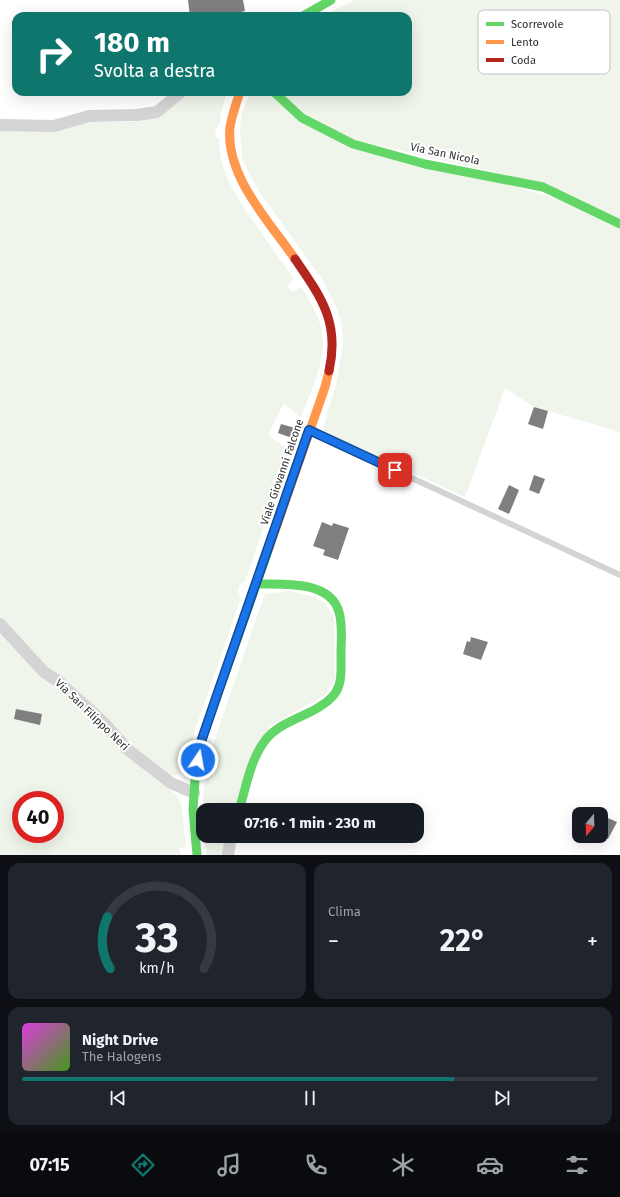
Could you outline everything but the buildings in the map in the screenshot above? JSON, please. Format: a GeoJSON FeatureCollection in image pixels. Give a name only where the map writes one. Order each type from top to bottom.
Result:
{"type":"FeatureCollection","features":[{"type":"Feature","properties":{"kind":"street"},"geometry":{"type":"LineString","coordinates":[[306,12],[314,0]]}},
{"type":"Feature","properties":{"kind":"street"},"geometry":{"type":"LineString","coordinates":[[310,12],[331,0]]}},
{"type":"Feature","properties":{"kind":"street"},"geometry":{"type":"LineString","coordinates":[[0,125],[54,126],[89,116],[137,115],[157,112],[176,96]]}},
{"type":"Feature","properties":{"kind":"street","name":"Viale Giovanni Falcone"},"geometry":{"type":"LineString","coordinates":[[197,855],[193,809],[198,760],[202,739],[330,370],[333,343],[332,330],[323,302],[250,196],[234,166],[230,139],[230,125],[239,96]]}},
{"type":"Feature","properties":{"kind":"street","name":"Via San Nicola"},"geometry":{"type":"LineString","coordinates":[[278,96],[302,118],[353,144],[425,164],[543,187],[620,224]]}},
{"type":"Feature","properties":{"kind":"street"},"geometry":{"type":"LineString","coordinates":[[242,803],[258,752],[264,741],[275,731],[325,702],[337,690],[340,680],[341,625],[339,610],[334,601],[326,593],[317,589],[291,584],[256,584]]}},
{"type":"Feature","properties":{"kind":"street","name":"Via San Filippo Neri"},"geometry":{"type":"LineString","coordinates":[[0,624],[44,672],[59,682],[104,723],[127,749],[171,783],[194,793]]}},
{"type":"Feature","properties":{"kind":"street"},"geometry":{"type":"LineString","coordinates":[[228,855],[230,843]]}},
{"type":"Feature","properties":{"kind":"lane"},"geometry":{"type":"LineString","coordinates":[[309,430],[620,575]]}},
{"type":"Feature","properties":{"kind":"shaded area"},"geometry":{"type":"Polygon","coordinates":[[[355,0],[620,0],[620,220],[544,184],[355,140],[306,116],[284,96],[412,96],[412,12],[330,12],[355,0]]]}},
{"type":"Feature","properties":{"kind":"shaded area"},"geometry":{"type":"Polygon","coordinates":[[[182,96],[226,96],[221,113],[220,124],[216,129],[215,137],[219,139],[222,164],[226,175],[237,197],[294,279],[287,286],[292,292],[301,287],[312,305],[318,317],[323,338],[322,357],[319,368],[301,418],[284,403],[268,435],[289,450],[245,582],[240,584],[238,591],[241,598],[194,733],[186,765],[181,774],[176,775],[171,775],[164,772],[150,760],[142,769],[177,795],[181,804],[186,847],[179,848],[181,855],[0,855],[0,131],[84,122],[134,122],[158,116],[182,96]]]}},
{"type":"Feature","properties":{"kind":"shaded area"},"geometry":{"type":"Polygon","coordinates":[[[248,96],[272,96],[302,123],[561,200],[620,229],[620,432],[534,407],[505,388],[465,497],[325,433],[323,428],[336,385],[343,345],[342,327],[337,309],[324,282],[258,190],[242,159],[240,129],[241,115],[248,96]]]}},
{"type":"Feature","properties":{"kind":"shaded area"},"geometry":{"type":"Polygon","coordinates":[[[290,591],[316,597],[325,603],[334,617],[335,679],[325,695],[270,726],[236,803],[203,803],[204,787],[210,756],[265,594],[290,591]]]}},
{"type":"Feature","properties":{"kind":"shaded area"},"geometry":{"type":"Polygon","coordinates":[[[205,843],[224,843],[223,855],[207,855],[205,843]]]}},
{"type":"Feature","properties":{"kind":"traffic: fast"},"geometry":{"type":"LineString","coordinates":[[310,12],[331,0]]}},
{"type":"Feature","properties":{"kind":"traffic: fast"},"geometry":{"type":"LineString","coordinates":[[278,96],[302,118],[353,144],[425,164],[543,187],[620,224]]}},
{"type":"Feature","properties":{"kind":"traffic: fast"},"geometry":{"type":"LineString","coordinates":[[197,855],[193,809],[195,780],[202,739],[269,548]]}},
{"type":"Feature","properties":{"kind":"traffic: fast"},"geometry":{"type":"LineString","coordinates":[[241,803],[255,758],[264,742],[279,728],[324,704],[336,693],[341,677],[341,622],[339,612],[334,602],[326,594],[316,589],[304,586],[291,584],[256,584]]}},
{"type":"Feature","properties":{"kind":"traffic: slow"},"geometry":{"type":"LineString","coordinates":[[239,96],[230,127],[230,145],[234,163],[251,197],[295,259]]}},
{"type":"Feature","properties":{"kind":"traffic: slow"},"geometry":{"type":"LineString","coordinates":[[269,548],[325,387],[329,371]]}},
{"type":"Feature","properties":{"kind":"traffic: jam"},"geometry":{"type":"LineString","coordinates":[[295,259],[320,298],[330,324],[332,354],[329,371]]}},
{"type":"Feature","properties":{"kind":"route"},"geometry":{"type":"LineString","coordinates":[[198,760],[202,739],[309,430],[395,470]]}}]}
